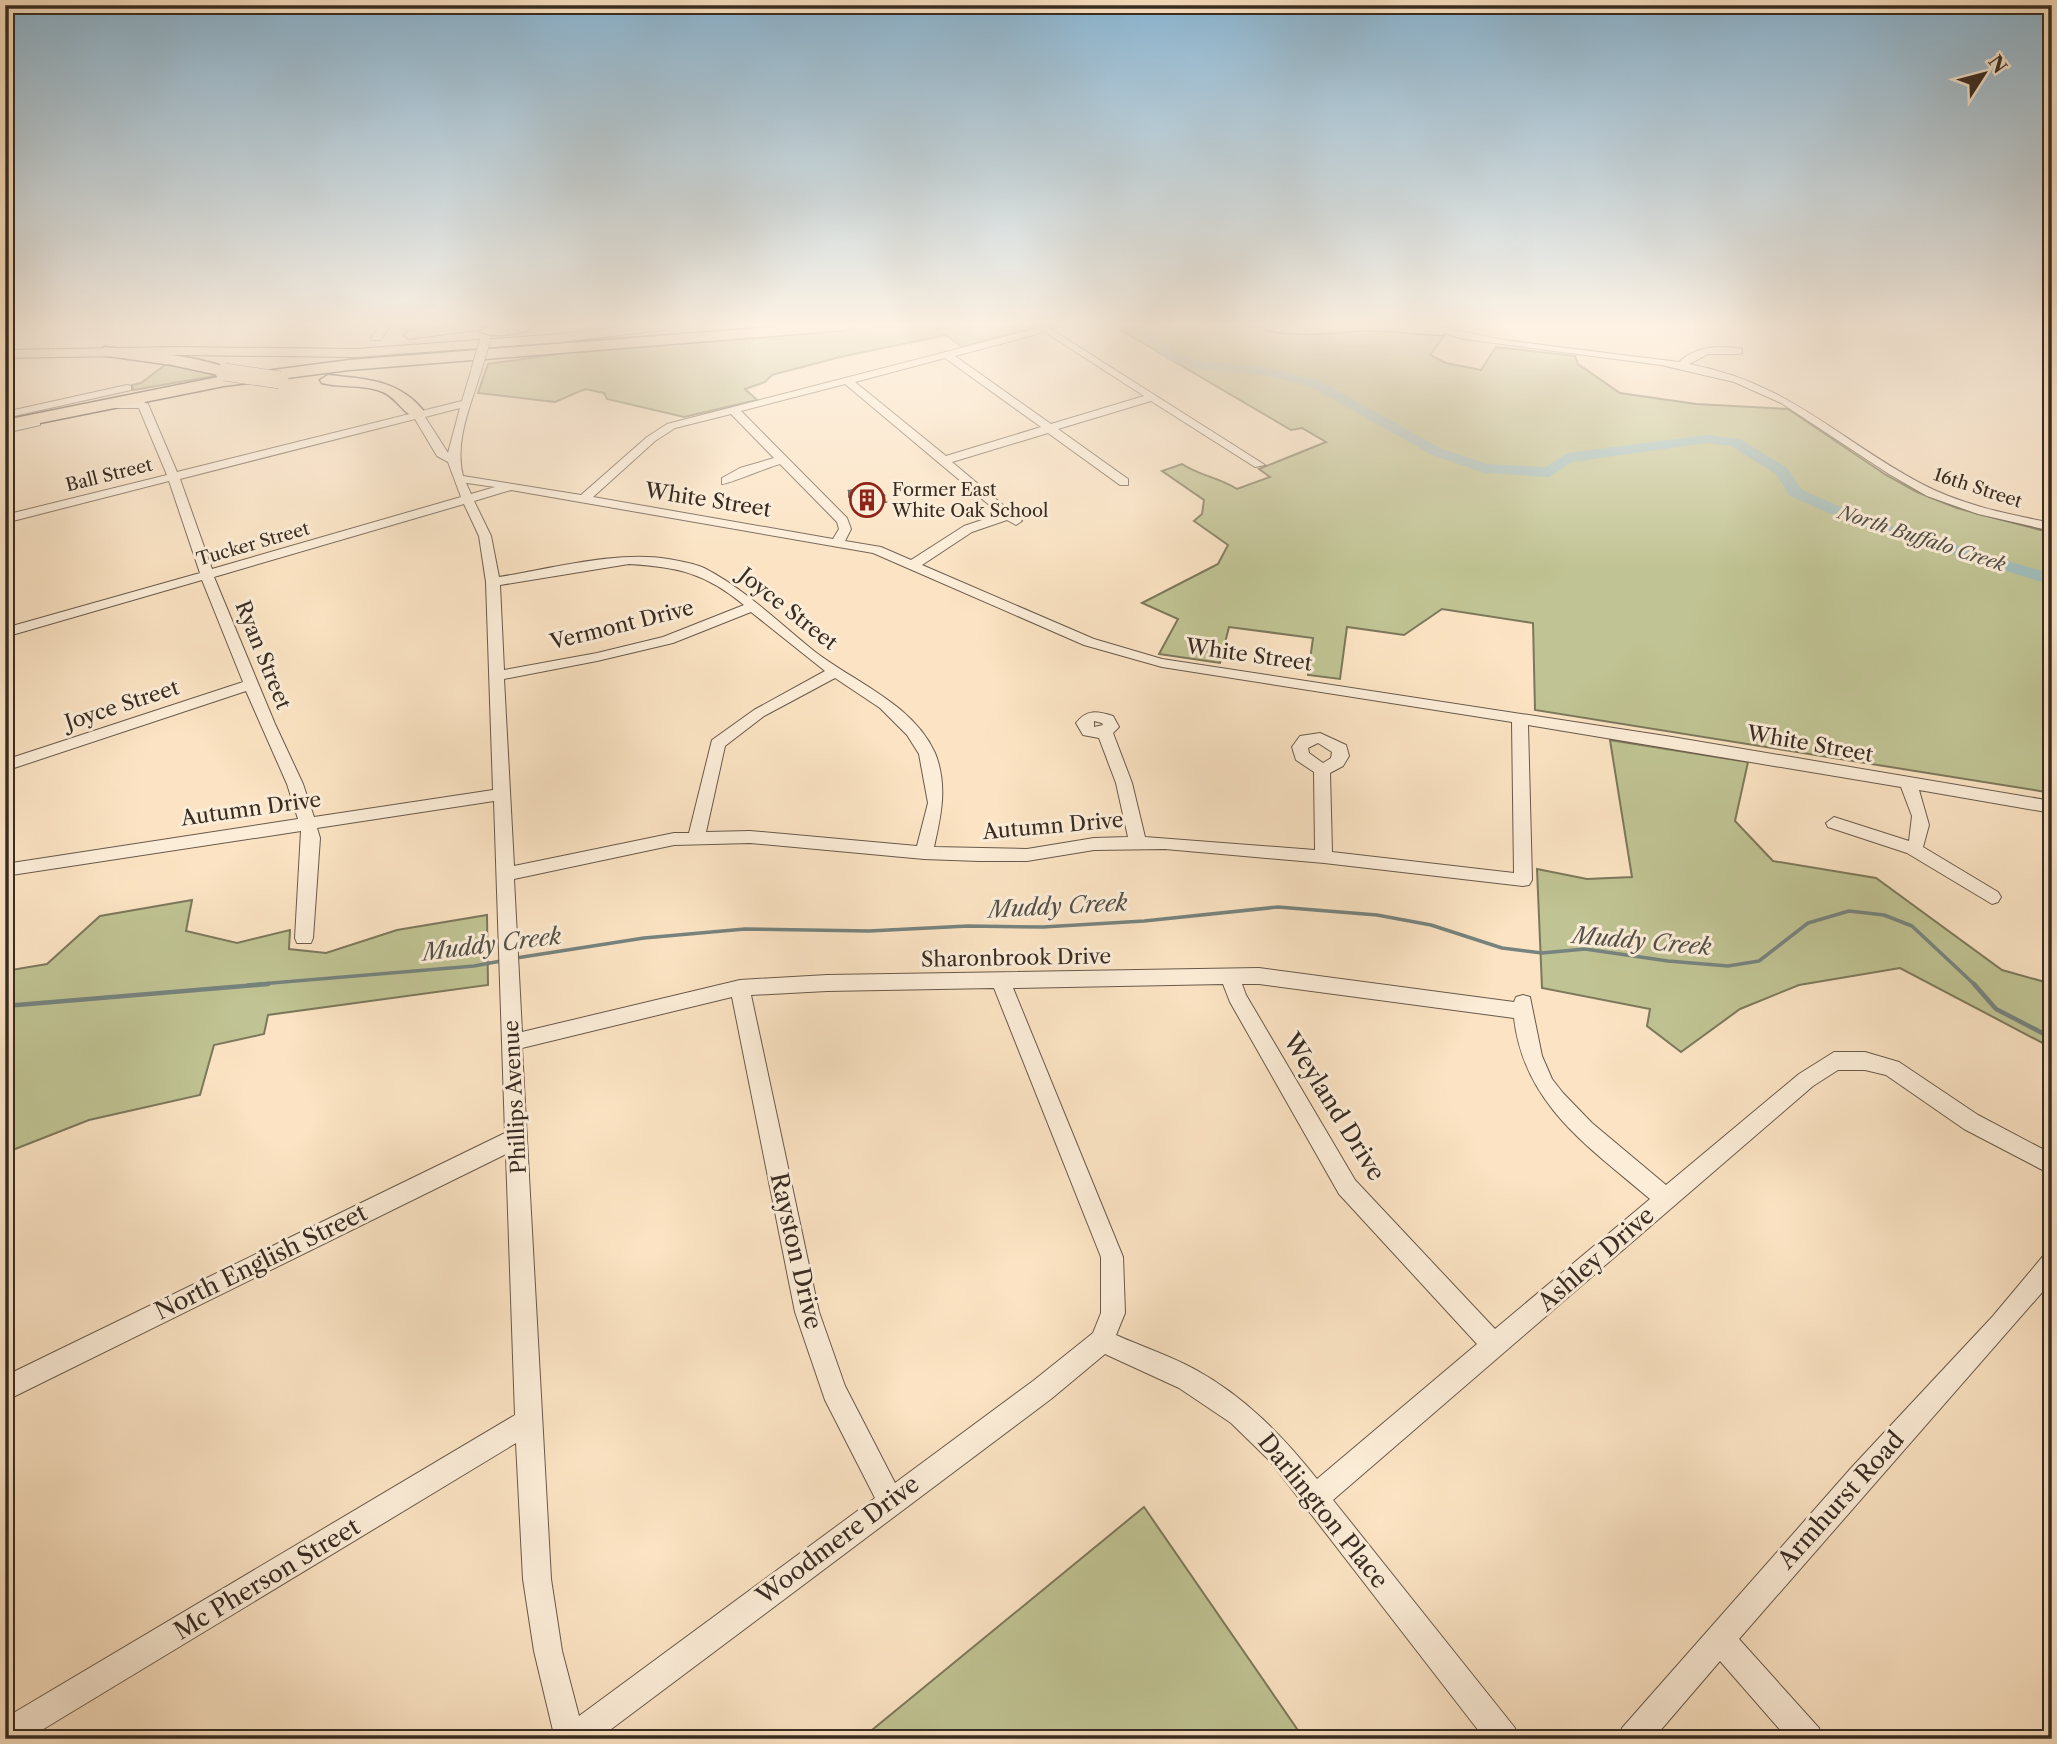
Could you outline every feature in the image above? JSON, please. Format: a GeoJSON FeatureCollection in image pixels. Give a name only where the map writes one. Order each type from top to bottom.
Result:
{"type":"FeatureCollection","features":[{"type":"Feature","properties":{"kind":"highway"},"geometry":{"type":"LineString","coordinates":[[5,417],[55,407]]}},
{"type":"Feature","properties":{"kind":"highway"},"geometry":{"type":"LineString","coordinates":[[5,428],[93,407]]}},
{"type":"Feature","properties":{"kind":"highway"},"geometry":{"type":"LineString","coordinates":[[413,407],[418,414]]}},
{"type":"Feature","properties":{"kind":"street"},"geometry":{"type":"LineString","coordinates":[[5,417],[45,407]]}},
{"type":"Feature","properties":{"kind":"street","name":"Ryan Street"},"geometry":{"type":"LineString","coordinates":[[5,428],[110,407]]}},
{"type":"Feature","properties":{"kind":"street","name":"Ryan Street"},"geometry":{"type":"LineString","coordinates":[[145,407],[173,476],[207,575],[295,784],[308,824],[311,838],[304,937]]}},
{"type":"Feature","properties":{"kind":"street","name":"Ball Street"},"geometry":{"type":"LineString","coordinates":[[5,520],[447,407]]}},
{"type":"Feature","properties":{"kind":"street","name":"Phillips Avenue"},"geometry":{"type":"LineString","coordinates":[[465,407],[454,445],[453,460],[459,480],[485,536],[493,582],[499,675],[528,1422],[541,1608],[553,1674],[571,1739]]}},
{"type":"Feature","properties":{"kind":"street"},"geometry":{"type":"LineString","coordinates":[[583,500],[662,430],[743,407]]}},
{"type":"Feature","properties":{"kind":"street"},"geometry":{"type":"LineString","coordinates":[[879,407],[1012,518],[968,529],[914,564]]}},
{"type":"Feature","properties":{"kind":"street"},"geometry":{"type":"LineString","coordinates":[[1019,407],[1124,482]]}},
{"type":"Feature","properties":{"kind":"street"},"geometry":{"type":"LineString","coordinates":[[943,461],[1117,407]]}},
{"type":"Feature","properties":{"kind":"street"},"geometry":{"type":"LineString","coordinates":[[1168,407],[1259,466]]}},
{"type":"Feature","properties":{"kind":"street","name":"16th Street"},"geometry":{"type":"LineString","coordinates":[[1798,407],[1917,486],[1955,502],[2052,527]]}},
{"type":"Feature","properties":{"kind":"street"},"geometry":{"type":"LineString","coordinates":[[733,410],[846,525],[837,544]]}},
{"type":"Feature","properties":{"kind":"street","name":"Phillips Avenue"},"geometry":{"type":"LineString","coordinates":[[418,414],[441,454],[453,460]]}},
{"type":"Feature","properties":{"kind":"street"},"geometry":{"type":"LineString","coordinates":[[726,481],[744,471],[783,459]]}},
{"type":"Feature","properties":{"kind":"street","name":"White Street"},"geometry":{"type":"LineString","coordinates":[[459,480],[467,479],[876,550],[914,564],[1089,642],[1162,663],[1520,718],[2052,807]]}},
{"type":"Feature","properties":{"kind":"street","name":"Tucker Street"},"geometry":{"type":"LineString","coordinates":[[5,633],[509,487]]}},
{"type":"Feature","properties":{"kind":"street","name":"Joyce Street"},"geometry":{"type":"LineString","coordinates":[[493,582],[608,562],[665,562],[696,569],[737,593],[835,671],[885,705],[912,731],[926,754],[936,803],[924,853]]}},
{"type":"Feature","properties":{"kind":"street","name":"Vermont Drive"},"geometry":{"type":"LineString","coordinates":[[499,675],[597,657],[667,640],[752,607]]}},
{"type":"Feature","properties":{"kind":"street"},"geometry":{"type":"LineString","coordinates":[[696,836],[718,744],[759,713],[835,671]]}},
{"type":"Feature","properties":{"kind":"street","name":"Joyce Street"},"geometry":{"type":"LineString","coordinates":[[5,766],[251,684]]}},
{"type":"Feature","properties":{"kind":"street","name":"Autumn Drive"},"geometry":{"type":"LineString","coordinates":[[505,874],[696,836],[751,836],[924,853],[1027,855],[1094,844],[1138,842],[1324,856],[1523,880],[1520,718]]}},
{"type":"Feature","properties":{"kind":"street"},"geometry":{"type":"LineString","coordinates":[[1105,732],[1124,783],[1138,842]]}},
{"type":"Feature","properties":{"kind":"street"},"geometry":{"type":"LineString","coordinates":[[1322,770],[1324,856]]}},
{"type":"Feature","properties":{"kind":"street"},"geometry":{"type":"LineString","coordinates":[[1908,783],[1922,821],[1918,842],[1913,849]]}},
{"type":"Feature","properties":{"kind":"street","name":"Autumn Drive"},"geometry":{"type":"LineString","coordinates":[[5,870],[503,794]]}},
{"type":"Feature","properties":{"kind":"street"},"geometry":{"type":"LineString","coordinates":[[1834,823],[1913,849],[1992,897]]}},
{"type":"Feature","properties":{"kind":"street","name":"Sharonbrook Drive"},"geometry":{"type":"LineString","coordinates":[[513,1042],[740,988],[1259,976],[1523,1005],[1532,1057],[1556,1100],[1666,1199]]}},
{"type":"Feature","properties":{"kind":"street","name":"Weyland Drive"},"geometry":{"type":"LineString","coordinates":[[1230,977],[1244,1009],[1348,1187],[1495,1346]]}},
{"type":"Feature","properties":{"kind":"street"},"geometry":{"type":"LineString","coordinates":[[1001,981],[1112,1257],[1113,1314],[1102,1341]]}},
{"type":"Feature","properties":{"kind":"street","name":"Rayston Drive"},"geometry":{"type":"LineString","coordinates":[[740,988],[807,1312],[834,1391],[890,1501]]}},
{"type":"Feature","properties":{"kind":"street","name":"Ashley Drive"},"geometry":{"type":"LineString","coordinates":[[1315,1497],[1806,1080],[1834,1061],[1865,1061],[1892,1068],[1971,1122],[2052,1165]]}},
{"type":"Feature","properties":{"kind":"street","name":"North English Street"},"geometry":{"type":"LineString","coordinates":[[5,1389],[460,1163],[517,1138]]}},
{"type":"Feature","properties":{"kind":"street","name":"Armhurst Road"},"geometry":{"type":"LineString","coordinates":[[1633,1739],[2052,1263]]}},
{"type":"Feature","properties":{"kind":"street","name":"Darlington Place"},"geometry":{"type":"LineString","coordinates":[[1102,1341],[1188,1380],[1240,1414],[1279,1452],[1504,1739]]}},
{"type":"Feature","properties":{"kind":"street","name":"Woodmere Drive"},"geometry":{"type":"LineString","coordinates":[[571,1739],[1042,1390],[1102,1341]]}},
{"type":"Feature","properties":{"kind":"street","name":"Mc Pherson Street"},"geometry":{"type":"LineString","coordinates":[[5,1735],[528,1422]]}},
{"type":"Feature","properties":{"kind":"street"},"geometry":{"type":"LineString","coordinates":[[1719,1639],[1808,1739]]}},
{"type":"Feature","properties":{"kind":"green space"},"geometry":{"type":"Polygon","coordinates":[[[643,407],[725,407],[684,417],[643,407]]]}},
{"type":"Feature","properties":{"kind":"green space"},"geometry":{"type":"Polygon","coordinates":[[[1253,407],[1788,409],[1886,475],[1917,492],[1957,508],[2052,533],[2052,793],[1535,710],[1533,623],[1442,609],[1404,635],[1347,627],[1340,679],[1308,675],[1313,638],[1229,627],[1220,663],[1159,654],[1178,619],[1142,603],[1218,564],[1228,545],[1194,521],[1202,514],[1204,500],[1162,471],[1182,464],[1237,489],[1270,477],[1259,469],[1326,442],[1302,428],[1291,430],[1253,407]]]}},
{"type":"Feature","properties":{"kind":"green space"},"geometry":{"type":"Polygon","coordinates":[[[1610,740],[1748,762],[1735,821],[1773,861],[1876,878],[2002,970],[2052,984],[2052,1048],[1900,968],[1799,985],[1740,1009],[1681,1052],[1647,1026],[1650,1009],[1542,988],[1537,869],[1587,879],[1632,877],[1610,740]]]}},
{"type":"Feature","properties":{"kind":"green space"},"geometry":{"type":"Polygon","coordinates":[[[192,900],[186,931],[237,943],[290,930],[289,949],[326,953],[397,930],[487,915],[488,985],[268,1015],[264,1034],[214,1045],[200,1095],[89,1120],[5,1153],[5,971],[47,964],[100,916],[192,900]]]}},
{"type":"Feature","properties":{"kind":"green space"},"geometry":{"type":"Polygon","coordinates":[[[1144,1507],[1304,1739],[861,1739],[1144,1507]]]}},
{"type":"Feature","properties":{"kind":"building"},"geometry":{"type":"Polygon","coordinates":[[[872,484],[884,495],[861,503],[849,491],[872,484]]]}},
{"type":"Feature","properties":{"kind":"waterway","name":"North Buffalo Creek"},"geometry":{"type":"LineString","coordinates":[[1357,407],[1437,452],[1485,468],[1549,472],[1568,458],[1706,439],[1735,442],[1782,471],[1796,493],[1865,523],[2052,580]]}},
{"type":"Feature","properties":{"kind":"waterway","name":"Muddy Creek"},"geometry":{"type":"LineString","coordinates":[[516,958],[644,938],[745,929],[869,931],[968,926],[1043,927],[1144,921],[1278,907],[1377,915],[1431,925],[1502,948],[1542,953],[1585,949],[1668,961],[1728,966],[1759,961],[1808,923],[1849,911],[1884,915],[1912,926],[1974,984]]}},
{"type":"Feature","properties":{"kind":"waterway","name":"Muddy Creek"},"geometry":{"type":"LineString","coordinates":[[248,985],[474,966],[501,961]]}},
{"type":"Feature","properties":{"kind":"waterway","name":"Muddy Creek"},"geometry":{"type":"LineString","coordinates":[[5,1006],[268,984]]}},
{"type":"Feature","properties":{"kind":"waterway","name":"Muddy Creek"},"geometry":{"type":"LineString","coordinates":[[1974,984],[1996,1009],[2052,1038]]}},
{"type":"Feature","properties":{"kind":"place","name":"Former East White Oak School"},"geometry":{"type":"Point","coordinates":[867,500]}}]}
